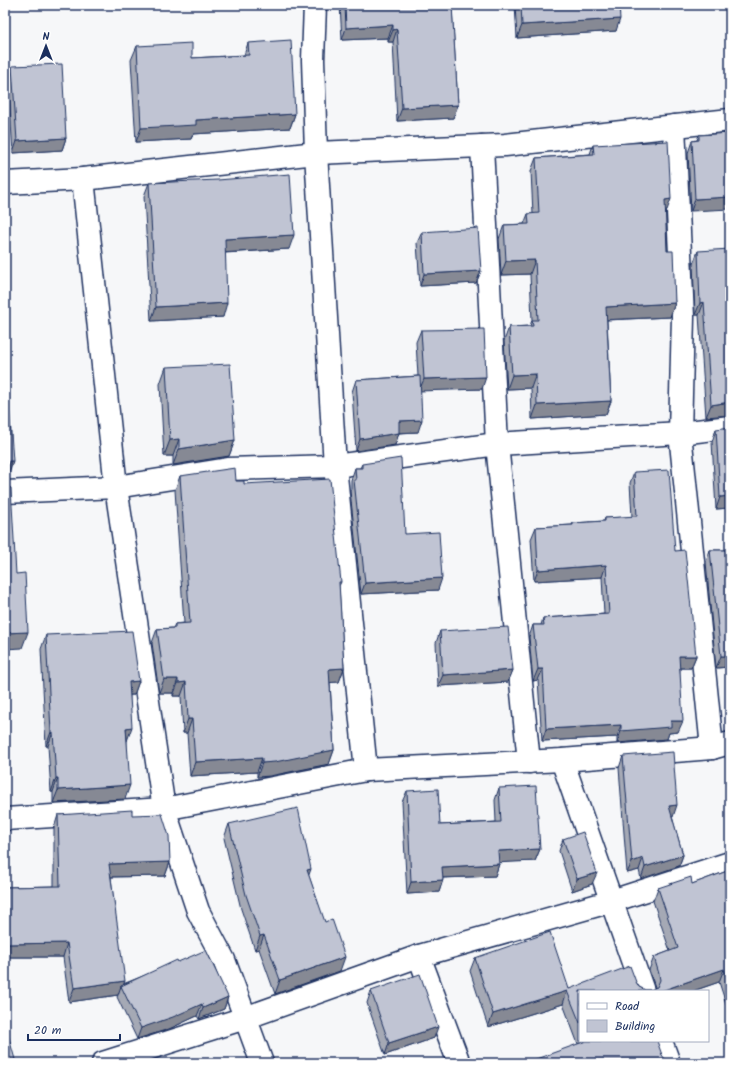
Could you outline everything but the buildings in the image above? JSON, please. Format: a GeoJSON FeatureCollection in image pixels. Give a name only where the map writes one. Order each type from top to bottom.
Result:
{"type":"FeatureCollection","features":[{"type":"Feature","properties":{"kind":"street"},"geometry":{"type":"LineString","coordinates":[[315,5],[313,60],[316,153],[334,466],[366,770]]}},
{"type":"Feature","properties":{"kind":"street"},"geometry":{"type":"LineString","coordinates":[[5,183],[83,180],[316,153],[504,146],[730,120]]}},
{"type":"Feature","properties":{"kind":"street"},"geometry":{"type":"LineString","coordinates":[[5,819],[164,809],[366,770],[562,760],[721,746],[680,433],[683,317],[674,126]]}},
{"type":"Feature","properties":{"kind":"street"},"geometry":{"type":"LineString","coordinates":[[482,146],[497,444],[529,762]]}},
{"type":"Feature","properties":{"kind":"street"},"geometry":{"type":"LineString","coordinates":[[83,180],[116,487],[164,809],[198,910],[224,960],[262,1063]]}},
{"type":"Feature","properties":{"kind":"street"},"geometry":{"type":"LineString","coordinates":[[5,492],[116,487],[228,469],[334,466],[497,444],[680,433],[730,427]]}},
{"type":"Feature","properties":{"kind":"street"},"geometry":{"type":"LineString","coordinates":[[562,760],[643,990]]}},
{"type":"Feature","properties":{"kind":"street"},"geometry":{"type":"LineString","coordinates":[[103,1063],[245,1018],[419,956],[612,901],[730,862]]}},
{"type":"Feature","properties":{"kind":"street"},"geometry":{"type":"LineString","coordinates":[[419,956],[459,1063]]}},
{"type":"Feature","properties":{"kind":"street"},"geometry":{"type":"LineString","coordinates":[[661,1042],[669,1063]]}}]}
